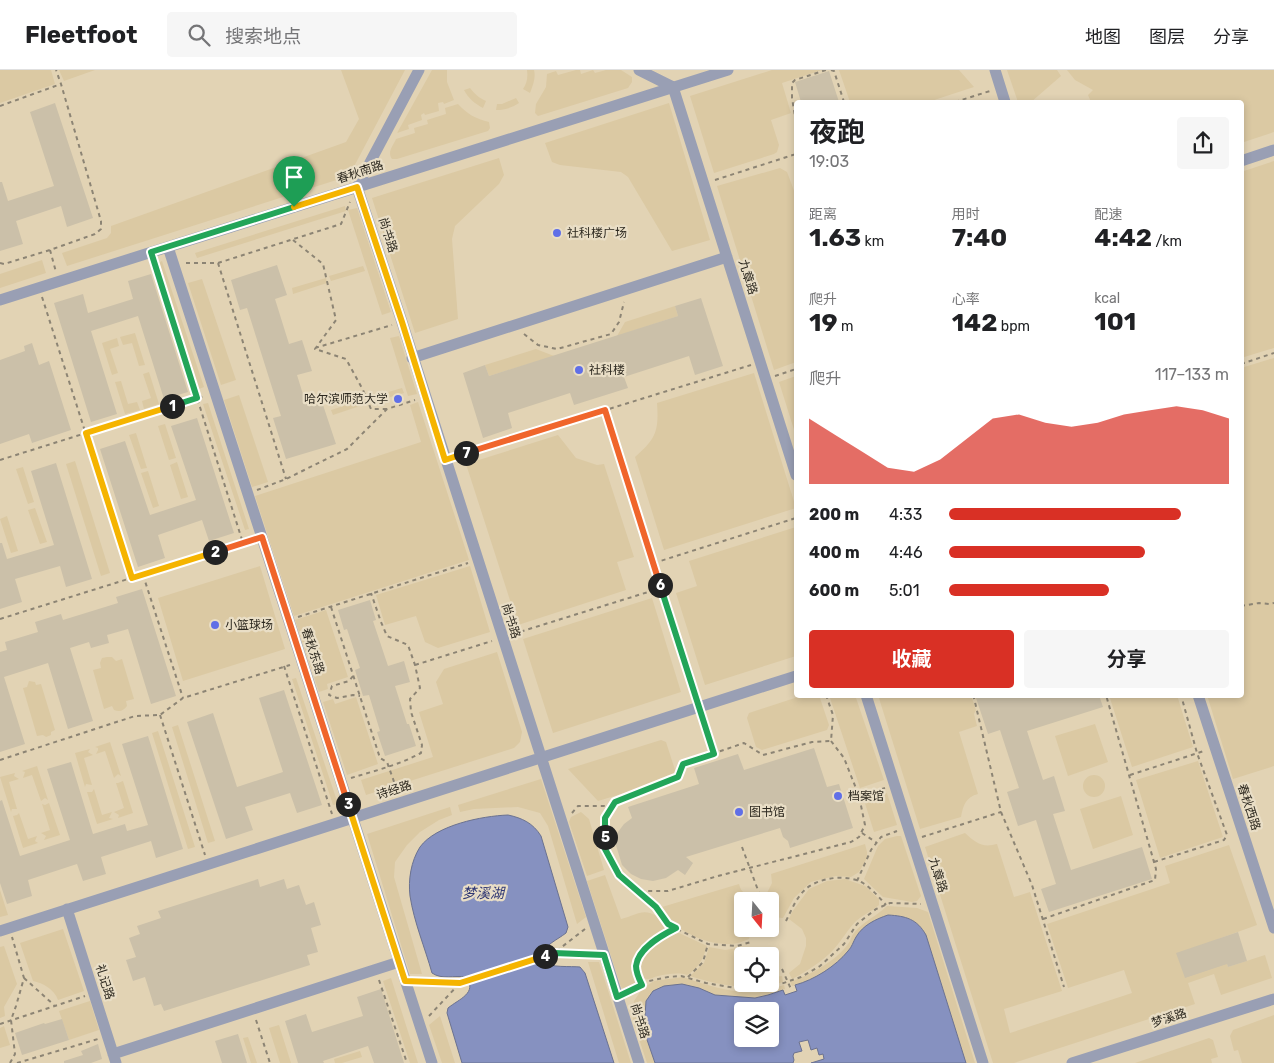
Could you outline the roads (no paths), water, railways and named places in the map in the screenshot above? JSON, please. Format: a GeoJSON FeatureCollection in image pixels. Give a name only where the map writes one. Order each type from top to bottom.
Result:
{"type":"FeatureCollection","features":[{"type":"Feature","properties":{"kind":"lane"},"geometry":{"type":"LineString","coordinates":[[357,187],[418,70]]}},
{"type":"Feature","properties":{"kind":"lane"},"geometry":{"type":"LineString","coordinates":[[640,70],[673,87]]}},
{"type":"Feature","properties":{"kind":"lane","name":"春秋南路"},"geometry":{"type":"LineString","coordinates":[[0,300],[728,70]]}},
{"type":"Feature","properties":{"kind":"lane"},"geometry":{"type":"LineString","coordinates":[[989,70],[998,79],[1004,100]]}},
{"type":"Feature","properties":{"kind":"lane","name":"九章路"},"geometry":{"type":"LineString","coordinates":[[673,87],[794,470]]}},
{"type":"Feature","properties":{"kind":"lane"},"geometry":{"type":"LineString","coordinates":[[1244,160],[1274,150]]}},
{"type":"Feature","properties":{"kind":"lane","name":"尚书路"},"geometry":{"type":"LineString","coordinates":[[357,187],[639,1063]]}},
{"type":"Feature","properties":{"kind":"lane","name":"春秋东路"},"geometry":{"type":"LineString","coordinates":[[168,247],[432,1063]]}},
{"type":"Feature","properties":{"kind":"lane"},"geometry":{"type":"LineString","coordinates":[[412,358],[727,257]]}},
{"type":"Feature","properties":{"kind":"lane","name":"诗经路"},"geometry":{"type":"LineString","coordinates":[[4,929],[794,677]]}},
{"type":"Feature","properties":{"kind":"lane","name":"九章路"},"geometry":{"type":"LineString","coordinates":[[867,698],[984,1063]]}},
{"type":"Feature","properties":{"kind":"lane","name":"春秋西路"},"geometry":{"type":"LineString","coordinates":[[1199,698],[1274,928]]}},
{"type":"Feature","properties":{"kind":"lane","name":"礼记路"},"geometry":{"type":"LineString","coordinates":[[67,909],[115,1058]]}},
{"type":"Feature","properties":{"kind":"lane"},"geometry":{"type":"LineString","coordinates":[[115,1058],[253,1009],[399,962]]}},
{"type":"Feature","properties":{"kind":"lane","name":"梦溪路"},"geometry":{"type":"LineString","coordinates":[[1072,1063],[1274,999]]}},
{"type":"Feature","properties":{"kind":"water","name":"梦溪湖"},"geometry":{"type":"Polygon","coordinates":[[[508,815],[527,822],[541,836],[568,927],[566,933],[546,948],[541,955],[542,958],[544,962],[551,965],[580,967],[585,973],[614,1063],[462,1063],[447,1013],[448,1008],[466,995],[470,987],[469,983],[466,977],[444,977],[432,973],[412,906],[409,890],[411,871],[414,858],[420,847],[427,839],[437,833],[460,823],[486,817],[508,815]]]}},
{"type":"Feature","properties":{"kind":"water"},"geometry":{"type":"Polygon","coordinates":[[[888,915],[894,915],[910,919],[923,930],[966,1063],[811,1063],[824,1059],[823,1054],[819,1055],[817,1048],[811,1050],[808,1040],[799,1042],[802,1051],[794,1053],[793,1063],[655,1063],[644,1031],[646,1001],[653,991],[664,986],[682,984],[699,988],[715,995],[755,998],[783,990],[785,995],[797,991],[795,985],[817,976],[843,957],[862,929],[888,915]]]}},
{"type":"Feature","properties":{"kind":"place","name":"社科楼广场"},"geometry":{"type":"Point","coordinates":[557,233]}},
{"type":"Feature","properties":{"kind":"place","name":"社科楼"},"geometry":{"type":"Point","coordinates":[579,370]}},
{"type":"Feature","properties":{"kind":"place","name":"哈尔滨师范大学"},"geometry":{"type":"Point","coordinates":[398,399]}},
{"type":"Feature","properties":{"kind":"place","name":"小篮球场"},"geometry":{"type":"Point","coordinates":[215,625]}},
{"type":"Feature","properties":{"kind":"place","name":"档案馆"},"geometry":{"type":"Point","coordinates":[838,796]}},
{"type":"Feature","properties":{"kind":"place","name":"图书馆"},"geometry":{"type":"Point","coordinates":[739,812]}}]}
